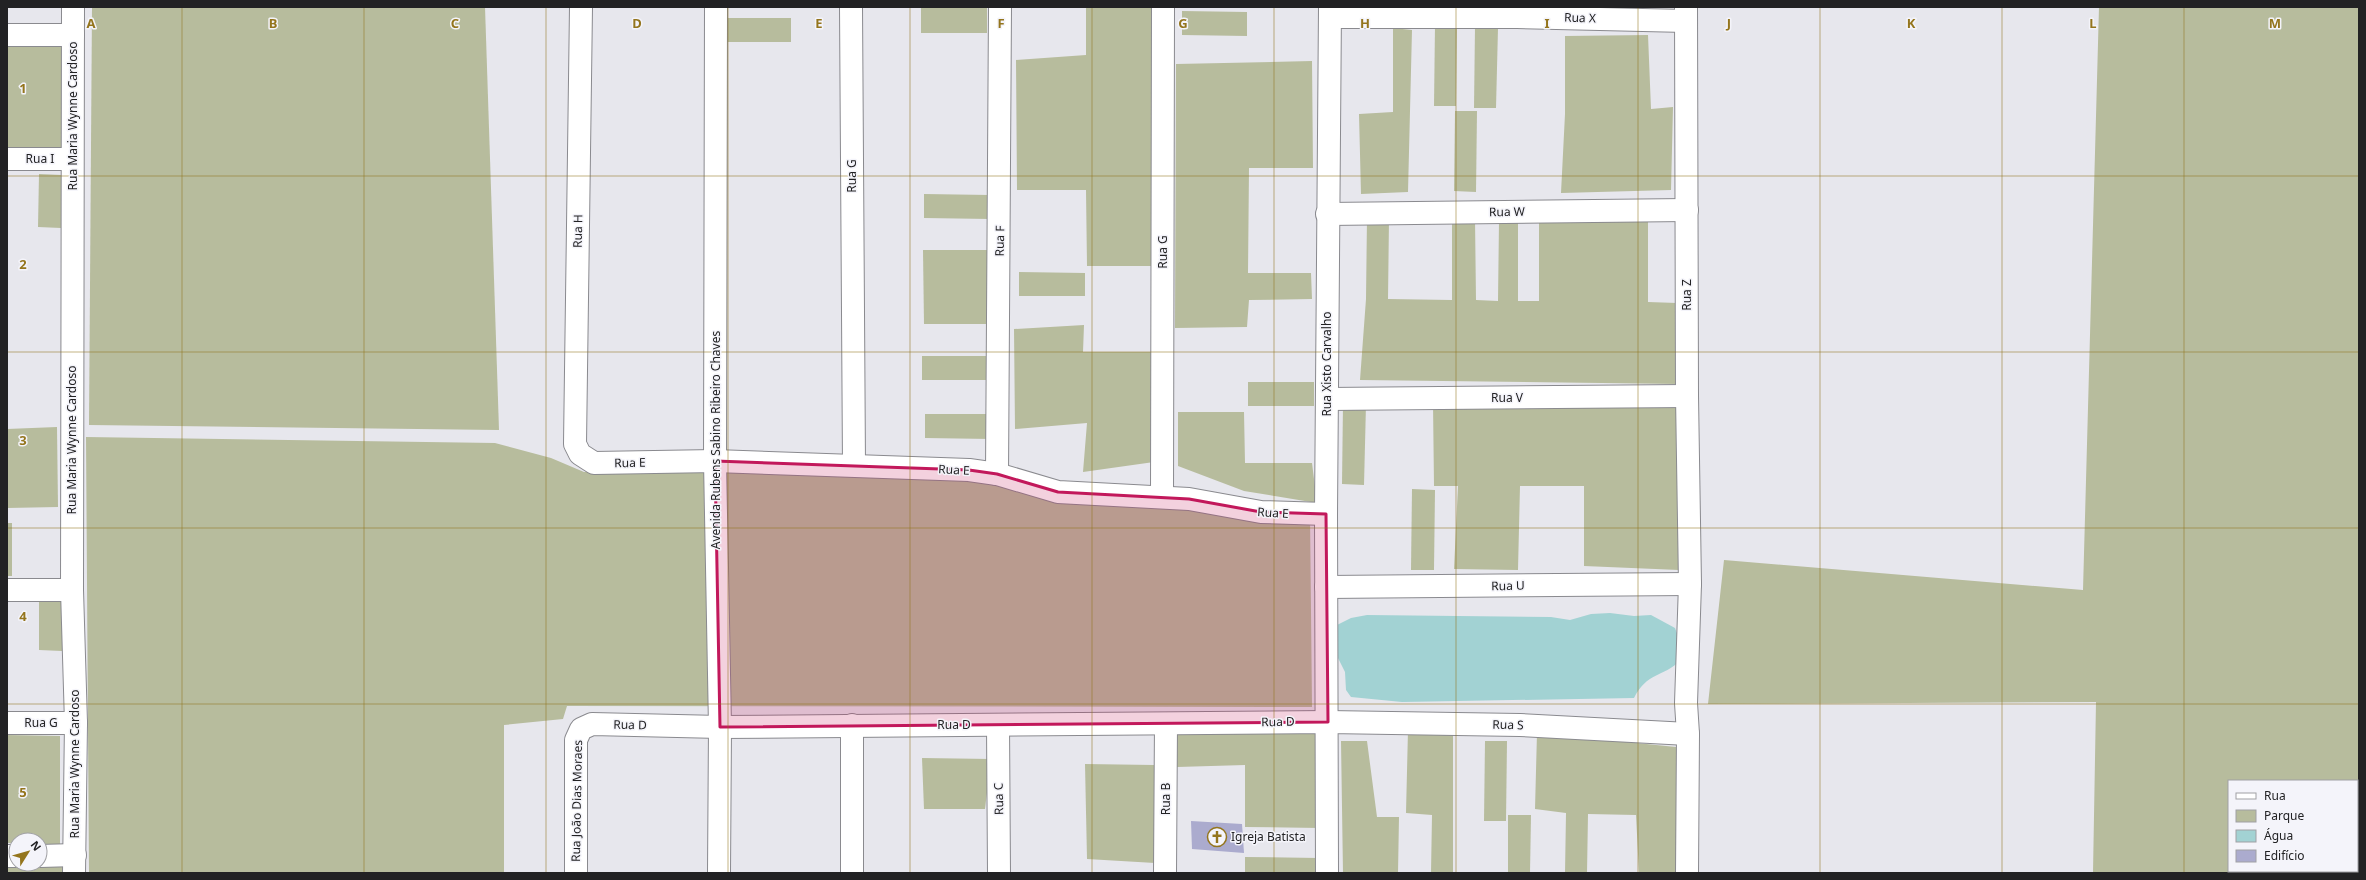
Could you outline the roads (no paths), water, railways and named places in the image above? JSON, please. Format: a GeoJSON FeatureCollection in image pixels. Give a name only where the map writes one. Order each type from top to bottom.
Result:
{"type":"FeatureCollection","features":[{"type":"Feature","properties":{"kind":"street","name":"Rua Maria Wynne Cardoso"},"geometry":{"type":"LineString","coordinates":[[74,7],[72,159],[72,590],[76,723],[75,864]]}},
{"type":"Feature","properties":{"kind":"street","name":"Rua H"},"geometry":{"type":"LineString","coordinates":[[580,454],[575,438],[581,7]]}},
{"type":"Feature","properties":{"kind":"street","name":"Avenida Rubens Sabino Ribeiro Chaves"},"geometry":{"type":"LineString","coordinates":[[716,7],[715,461],[720,727],[719,873]]}},
{"type":"Feature","properties":{"kind":"street","name":"Rua G"},"geometry":{"type":"LineString","coordinates":[[851,7],[854,465]]}},
{"type":"Feature","properties":{"kind":"street","name":"Rua F"},"geometry":{"type":"LineString","coordinates":[[997,474],[1000,7]]}},
{"type":"Feature","properties":{"kind":"street","name":"Rua G"},"geometry":{"type":"LineString","coordinates":[[1162,497],[1163,7]]}},
{"type":"Feature","properties":{"kind":"street","name":"Rua X"},"geometry":{"type":"LineString","coordinates":[[1330,12],[1518,16],[1686,14]]}},
{"type":"Feature","properties":{"kind":"street","name":"Rua Xisto Carvalho"},"geometry":{"type":"LineString","coordinates":[[1327,873],[1327,214],[1330,12]]}},
{"type":"Feature","properties":{"kind":"street","name":"Rua Z"},"geometry":{"type":"LineString","coordinates":[[1686,14],[1687,396],[1690,592],[1686,703],[1688,734],[1687,873]]}},
{"type":"Feature","properties":{"kind":"street"},"geometry":{"type":"LineString","coordinates":[[7,35],[73,35]]}},
{"type":"Feature","properties":{"kind":"street","name":"Rua I"},"geometry":{"type":"LineString","coordinates":[[7,159],[72,159]]}},
{"type":"Feature","properties":{"kind":"street","name":"Rua W"},"geometry":{"type":"LineString","coordinates":[[1327,214],[1687,210]]}},
{"type":"Feature","properties":{"kind":"street","name":"Rua V"},"geometry":{"type":"LineString","coordinates":[[1327,399],[1687,396]]}},
{"type":"Feature","properties":{"kind":"street","name":"Rua E"},"geometry":{"type":"LineString","coordinates":[[580,454],[594,463],[715,461],[969,470],[997,474],[1058,492],[1084,495],[1189,499],[1261,512],[1326,514]]}},
{"type":"Feature","properties":{"kind":"street","name":"Rua U"},"geometry":{"type":"LineString","coordinates":[[1326,587],[1690,592]]}},
{"type":"Feature","properties":{"kind":"street"},"geometry":{"type":"LineString","coordinates":[[7,590],[72,590]]}},
{"type":"Feature","properties":{"kind":"street","name":"Rua D"},"geometry":{"type":"LineString","coordinates":[[581,730],[592,724],[720,727],[1328,722]]}},
{"type":"Feature","properties":{"kind":"street","name":"Rua S"},"geometry":{"type":"LineString","coordinates":[[1328,722],[1520,725],[1688,734]]}},
{"type":"Feature","properties":{"kind":"street","name":"Rua G"},"geometry":{"type":"LineString","coordinates":[[7,723],[76,723]]}},
{"type":"Feature","properties":{"kind":"street","name":"Rua B"},"geometry":{"type":"LineString","coordinates":[[1165,873],[1166,724]]}},
{"type":"Feature","properties":{"kind":"street"},"geometry":{"type":"LineString","coordinates":[[852,725],[852,873]]}},
{"type":"Feature","properties":{"kind":"street","name":"Rua C"},"geometry":{"type":"LineString","coordinates":[[998,725],[999,873]]}},
{"type":"Feature","properties":{"kind":"street","name":"Rua João Dias Moraes"},"geometry":{"type":"LineString","coordinates":[[576,873],[576,740],[581,730]]}},
{"type":"Feature","properties":{"kind":"street"},"geometry":{"type":"LineString","coordinates":[[48,858],[75,864]]}},
{"type":"Feature","properties":{"kind":"water"},"geometry":{"type":"Polygon","coordinates":[[[1610,613],[1634,616],[1651,615],[1675,628],[1682,647],[1681,660],[1674,666],[1650,679],[1644,684],[1634,698],[1402,702],[1351,697],[1346,690],[1345,672],[1335,652],[1335,626],[1351,618],[1367,615],[1551,617],[1570,620],[1591,614],[1610,613]]]}},
{"type":"Feature","properties":{"kind":"place","name":"Igreja Batista"},"geometry":{"type":"Point","coordinates":[1217,837]}}]}
